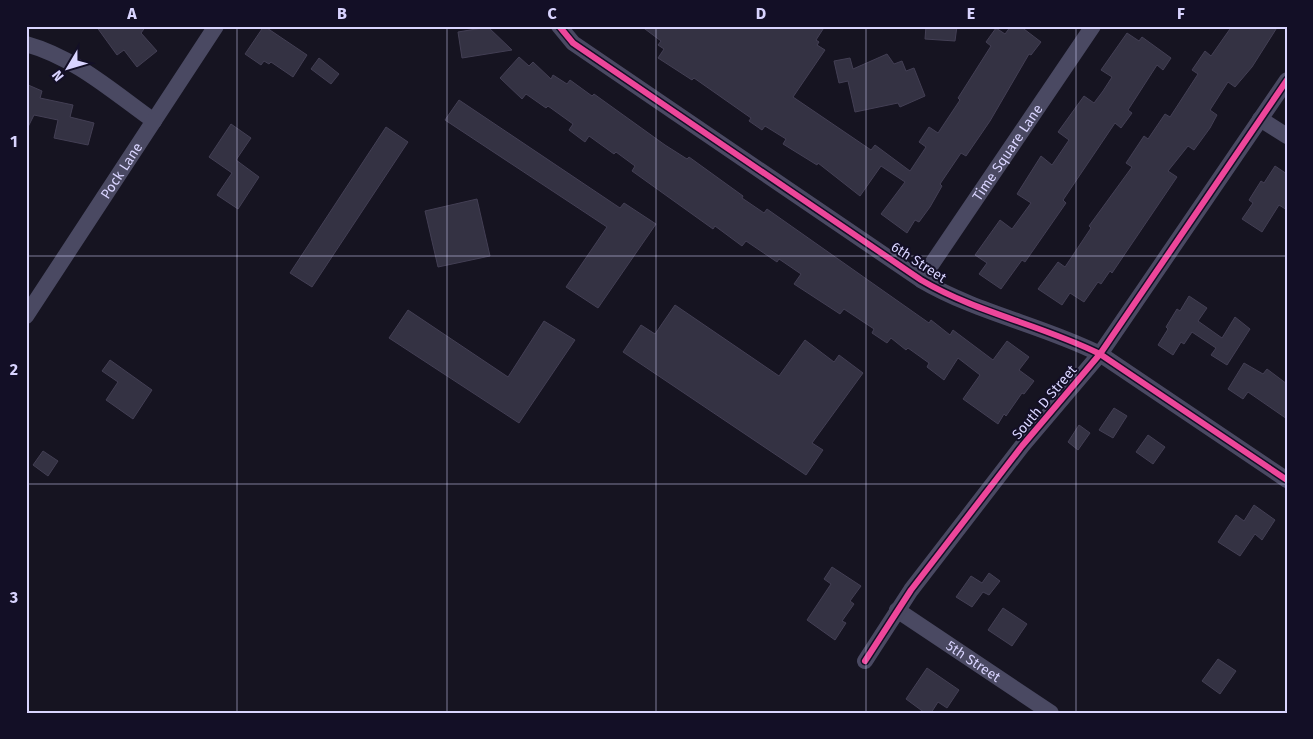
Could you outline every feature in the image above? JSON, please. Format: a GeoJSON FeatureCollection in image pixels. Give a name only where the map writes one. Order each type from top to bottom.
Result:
{"type":"FeatureCollection","features":[{"type":"Feature","properties":{"kind":"street","name":"Pock Lane"},"geometry":{"type":"LineString","coordinates":[[26,316],[216,26]]}},
{"type":"Feature","properties":{"kind":"street","name":"6th Street"},"geometry":{"type":"LineString","coordinates":[[559,26],[574,43],[921,280],[946,295],[1070,339],[1100,354],[1287,480]]}},
{"type":"Feature","properties":{"kind":"street","name":"Time Square Lane"},"geometry":{"type":"LineString","coordinates":[[921,280],[1093,26]]}},
{"type":"Feature","properties":{"kind":"street"},"geometry":{"type":"LineString","coordinates":[[26,44],[61,57],[91,74],[154,121]]}},
{"type":"Feature","properties":{"kind":"street","name":"South D Street"},"geometry":{"type":"LineString","coordinates":[[865,661],[897,610],[1022,446],[1100,354],[1287,80]]}},
{"type":"Feature","properties":{"kind":"street"},"geometry":{"type":"LineString","coordinates":[[1260,119],[1287,136]]}},
{"type":"Feature","properties":{"kind":"street","name":"5th Street"},"geometry":{"type":"LineString","coordinates":[[897,610],[1050,713]]}},
{"type":"Feature","properties":{"kind":"building"},"geometry":{"type":"Polygon","coordinates":[[[96,26],[146,26],[141,33],[157,51],[137,67],[124,50],[117,55],[96,26]]]}},
{"type":"Feature","properties":{"kind":"building"},"geometry":{"type":"Polygon","coordinates":[[[264,26],[307,55],[293,77],[271,62],[269,64],[264,61],[261,65],[245,54],[264,26]]]}},
{"type":"Feature","properties":{"kind":"building"},"geometry":{"type":"Polygon","coordinates":[[[641,26],[825,26],[816,40],[819,42],[817,45],[825,50],[793,97],[871,150],[875,145],[910,171],[926,147],[919,142],[929,127],[938,133],[960,100],[958,98],[991,46],[986,42],[996,28],[1005,34],[1011,26],[1020,26],[1041,42],[1031,55],[1029,54],[990,121],[966,156],[961,153],[940,184],[942,186],[930,207],[919,222],[915,220],[907,233],[881,214],[905,182],[881,166],[860,196],[818,163],[817,165],[783,144],[786,139],[765,126],[762,130],[749,121],[751,118],[694,78],[692,80],[658,58],[664,49],[658,45],[661,41],[641,26]]]}},
{"type":"Feature","properties":{"kind":"building"},"geometry":{"type":"Polygon","coordinates":[[[926,26],[957,26],[955,41],[925,39],[926,26]]]}},
{"type":"Feature","properties":{"kind":"building"},"geometry":{"type":"Polygon","coordinates":[[[1232,26],[1278,26],[1252,67],[1235,87],[1228,82],[1210,110],[1217,115],[1194,150],[1188,146],[1168,171],[1177,177],[1112,273],[1110,271],[1101,284],[1098,282],[1084,302],[1070,293],[1062,305],[1038,289],[1058,262],[1065,267],[1091,228],[1089,226],[1132,167],[1126,163],[1144,136],[1148,139],[1165,114],[1170,117],[1198,74],[1192,70],[1205,51],[1211,56],[1232,26]]]}},
{"type":"Feature","properties":{"kind":"building"},"geometry":{"type":"Polygon","coordinates":[[[488,27],[512,50],[462,58],[458,32],[488,27]]]}},
{"type":"Feature","properties":{"kind":"building"},"geometry":{"type":"Polygon","coordinates":[[[1127,33],[1139,41],[1142,37],[1171,58],[1163,70],[1157,65],[1128,110],[1132,113],[1121,128],[1115,123],[1063,200],[1066,203],[1025,262],[1022,260],[1001,289],[979,274],[987,263],[975,255],[1000,220],[1012,229],[1031,203],[1017,194],[1041,156],[1052,165],[1069,140],[1058,132],[1084,96],[1094,103],[1103,91],[1112,77],[1101,70],[1127,33]]]}},
{"type":"Feature","properties":{"kind":"building"},"geometry":{"type":"Polygon","coordinates":[[[887,54],[894,64],[902,61],[906,71],[914,68],[925,96],[900,107],[898,103],[855,112],[848,81],[839,83],[834,61],[850,58],[853,69],[887,54]]]}},
{"type":"Feature","properties":{"kind":"building"},"geometry":{"type":"Polygon","coordinates":[[[519,57],[529,66],[533,62],[551,79],[553,75],[567,84],[570,80],[592,96],[594,94],[665,145],[687,159],[689,157],[764,213],[767,209],[929,323],[931,320],[950,335],[953,330],[993,360],[1007,341],[1029,357],[1019,370],[1034,381],[1024,394],[1022,393],[1006,416],[1004,414],[998,424],[963,399],[980,375],[958,358],[944,380],[927,367],[929,363],[908,348],[906,350],[891,338],[887,343],[872,333],[874,329],[844,309],[840,314],[794,284],[801,274],[779,259],[777,262],[746,241],[742,246],[715,226],[713,229],[632,171],[635,166],[616,152],[614,154],[589,136],[585,142],[569,130],[573,124],[548,106],[546,108],[526,94],[522,99],[500,78],[519,57]]]}},
{"type":"Feature","properties":{"kind":"building"},"geometry":{"type":"Polygon","coordinates":[[[319,58],[339,74],[331,84],[311,69],[319,58]]]}},
{"type":"Feature","properties":{"kind":"building"},"geometry":{"type":"Polygon","coordinates":[[[26,84],[42,91],[40,98],[73,105],[70,117],[94,123],[88,145],[54,138],[58,120],[34,115],[26,131],[26,84]]]}},
{"type":"Feature","properties":{"kind":"building"},"geometry":{"type":"Polygon","coordinates":[[[459,100],[620,208],[624,203],[656,224],[598,308],[566,287],[607,227],[445,120],[459,100]]]}},
{"type":"Feature","properties":{"kind":"building"},"geometry":{"type":"Polygon","coordinates":[[[231,124],[251,138],[236,160],[259,177],[238,209],[217,195],[232,173],[209,157],[231,124]]]}},
{"type":"Feature","properties":{"kind":"building"},"geometry":{"type":"Polygon","coordinates":[[[386,127],[408,142],[312,287],[290,273],[386,127]]]}},
{"type":"Feature","properties":{"kind":"building"},"geometry":{"type":"Polygon","coordinates":[[[1275,166],[1287,174],[1287,210],[1279,205],[1262,232],[1242,219],[1253,203],[1249,200],[1261,181],[1264,183],[1275,166]]]}},
{"type":"Feature","properties":{"kind":"building"},"geometry":{"type":"Polygon","coordinates":[[[477,199],[490,256],[438,267],[425,211],[477,199]]]}},
{"type":"Feature","properties":{"kind":"building"},"geometry":{"type":"Polygon","coordinates":[[[1189,296],[1207,308],[1198,321],[1222,338],[1235,317],[1250,329],[1227,365],[1211,355],[1216,348],[1192,332],[1184,344],[1181,342],[1173,355],[1158,345],[1177,309],[1180,311],[1189,296]]]}},
{"type":"Feature","properties":{"kind":"building"},"geometry":{"type":"Polygon","coordinates":[[[675,305],[779,376],[805,340],[834,362],[839,355],[863,373],[812,443],[823,450],[806,475],[623,352],[641,325],[655,334],[675,305]]]}},
{"type":"Feature","properties":{"kind":"building"},"geometry":{"type":"Polygon","coordinates":[[[408,310],[508,377],[544,321],[575,340],[519,423],[389,338],[408,310]]]}},
{"type":"Feature","properties":{"kind":"building"},"geometry":{"type":"Polygon","coordinates":[[[110,360],[152,390],[133,419],[106,400],[118,382],[102,371],[110,360]]]}},
{"type":"Feature","properties":{"kind":"building"},"geometry":{"type":"Polygon","coordinates":[[[1244,363],[1263,374],[1267,369],[1287,384],[1287,419],[1248,392],[1243,399],[1228,389],[1244,363]]]}},
{"type":"Feature","properties":{"kind":"building"},"geometry":{"type":"Polygon","coordinates":[[[1114,408],[1127,416],[1113,438],[1099,430],[1114,408]]]}},
{"type":"Feature","properties":{"kind":"building"},"geometry":{"type":"Polygon","coordinates":[[[1079,425],[1090,433],[1078,450],[1068,442],[1079,425]]]}},
{"type":"Feature","properties":{"kind":"building"},"geometry":{"type":"Polygon","coordinates":[[[1148,435],[1165,447],[1153,464],[1136,452],[1148,435]]]}},
{"type":"Feature","properties":{"kind":"building"},"geometry":{"type":"Polygon","coordinates":[[[43,451],[58,461],[48,476],[33,465],[43,451]]]}},
{"type":"Feature","properties":{"kind":"building"},"geometry":{"type":"Polygon","coordinates":[[[1254,505],[1275,520],[1262,540],[1255,534],[1240,556],[1218,542],[1236,515],[1244,521],[1254,505]]]}},
{"type":"Feature","properties":{"kind":"building"},"geometry":{"type":"Polygon","coordinates":[[[832,567],[861,586],[850,601],[854,604],[842,621],[846,623],[835,640],[807,620],[831,584],[824,579],[832,567]]]}},
{"type":"Feature","properties":{"kind":"building"},"geometry":{"type":"Polygon","coordinates":[[[989,573],[1000,581],[989,595],[983,592],[972,607],[956,597],[971,576],[982,583],[989,573]]]}},
{"type":"Feature","properties":{"kind":"building"},"geometry":{"type":"Polygon","coordinates":[[[1003,608],[1027,624],[1012,646],[988,630],[1003,608]]]}},
{"type":"Feature","properties":{"kind":"building"},"geometry":{"type":"Polygon","coordinates":[[[1218,659],[1236,671],[1220,694],[1202,681],[1218,659]]]}},
{"type":"Feature","properties":{"kind":"building"},"geometry":{"type":"Polygon","coordinates":[[[927,668],[959,690],[947,708],[938,702],[931,713],[925,713],[906,699],[927,668]]]}},
{"type":"Feature","properties":{"kind":"cycle path"},"geometry":{"type":"LineString","coordinates":[[559,26],[573,43],[921,280],[964,301],[1100,354],[1287,480]]}},
{"type":"Feature","properties":{"kind":"cycle path"},"geometry":{"type":"LineString","coordinates":[[865,661],[911,590],[1022,446],[1100,354],[1287,80]]}}]}
